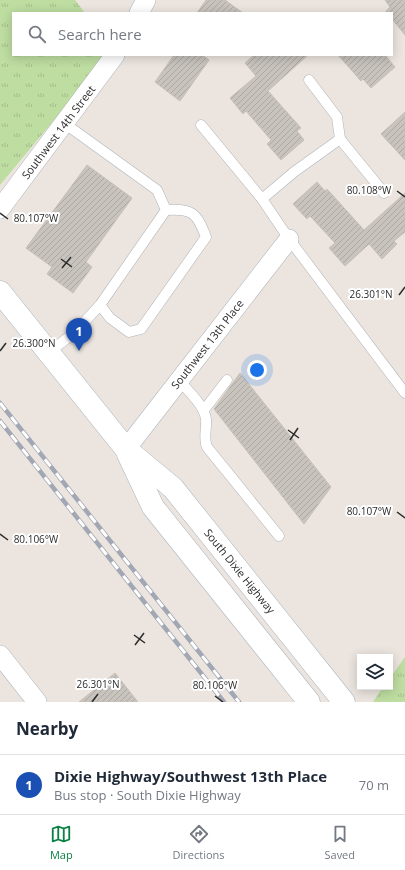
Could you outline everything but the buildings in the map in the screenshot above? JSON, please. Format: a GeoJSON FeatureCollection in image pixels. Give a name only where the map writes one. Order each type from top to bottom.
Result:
{"type":"FeatureCollection","features":[{"type":"Feature","properties":{"kind":"main road","name":"South Dixie Highway"},"geometry":{"type":"LineString","coordinates":[[0,292],[126,449],[173,488],[344,702]]}},
{"type":"Feature","properties":{"kind":"main road","name":"South Dixie Highway"},"geometry":{"type":"LineString","coordinates":[[126,449],[153,507],[309,702]]}},
{"type":"Feature","properties":{"kind":"street"},"geometry":{"type":"LineString","coordinates":[[140,12],[146,0]]}},
{"type":"Feature","properties":{"kind":"street","name":"Southwest 14th Street"},"geometry":{"type":"LineString","coordinates":[[0,209],[114,56]]}},
{"type":"Feature","properties":{"kind":"street","name":"Southwest 13th Place"},"geometry":{"type":"LineString","coordinates":[[126,449],[290,239]]}},
{"type":"Feature","properties":{"kind":"street"},"geometry":{"type":"LineString","coordinates":[[0,655],[37,702]]}},
{"type":"Feature","properties":{"kind":"lane"},"geometry":{"type":"LineString","coordinates":[[308,80],[337,117],[340,139],[384,194]]}},
{"type":"Feature","properties":{"kind":"lane"},"geometry":{"type":"LineString","coordinates":[[64,123],[157,190],[166,210]]}},
{"type":"Feature","properties":{"kind":"lane"},"geometry":{"type":"LineString","coordinates":[[202,125],[262,199],[405,393]]}},
{"type":"Feature","properties":{"kind":"lane"},"geometry":{"type":"LineString","coordinates":[[262,199],[294,172],[340,139]]}},
{"type":"Feature","properties":{"kind":"lane"},"geometry":{"type":"LineString","coordinates":[[48,353],[72,335],[100,305],[166,210],[183,208],[199,219],[206,237],[141,329],[129,332],[110,318],[100,305]]}},
{"type":"Feature","properties":{"kind":"lane"},"geometry":{"type":"LineString","coordinates":[[179,380],[204,410],[207,426],[205,442],[207,447],[279,536]]}},
{"type":"Feature","properties":{"kind":"lane"},"geometry":{"type":"LineString","coordinates":[[204,410],[227,380]]}},
{"type":"Feature","properties":{"kind":"green space"},"geometry":{"type":"Polygon","coordinates":[[[0,0],[75,0],[84,12],[12,12],[12,56],[103,56],[84,84],[0,185],[0,0]]]}},
{"type":"Feature","properties":{"kind":"green space"},"geometry":{"type":"Polygon","coordinates":[[[405,657],[405,702],[373,702],[381,690],[393,690],[393,674],[405,657]]]}},
{"type":"Feature","properties":{"kind":"railway"},"geometry":{"type":"LineString","coordinates":[[0,403],[239,702]]}},
{"type":"Feature","properties":{"kind":"railway"},"geometry":{"type":"LineString","coordinates":[[0,421],[224,702]]}},
{"type":"Feature","properties":{"kind":"place","name":"Dixie Highway/Southwest 13th Place"},"geometry":{"type":"Point","coordinates":[79,351]}}]}
